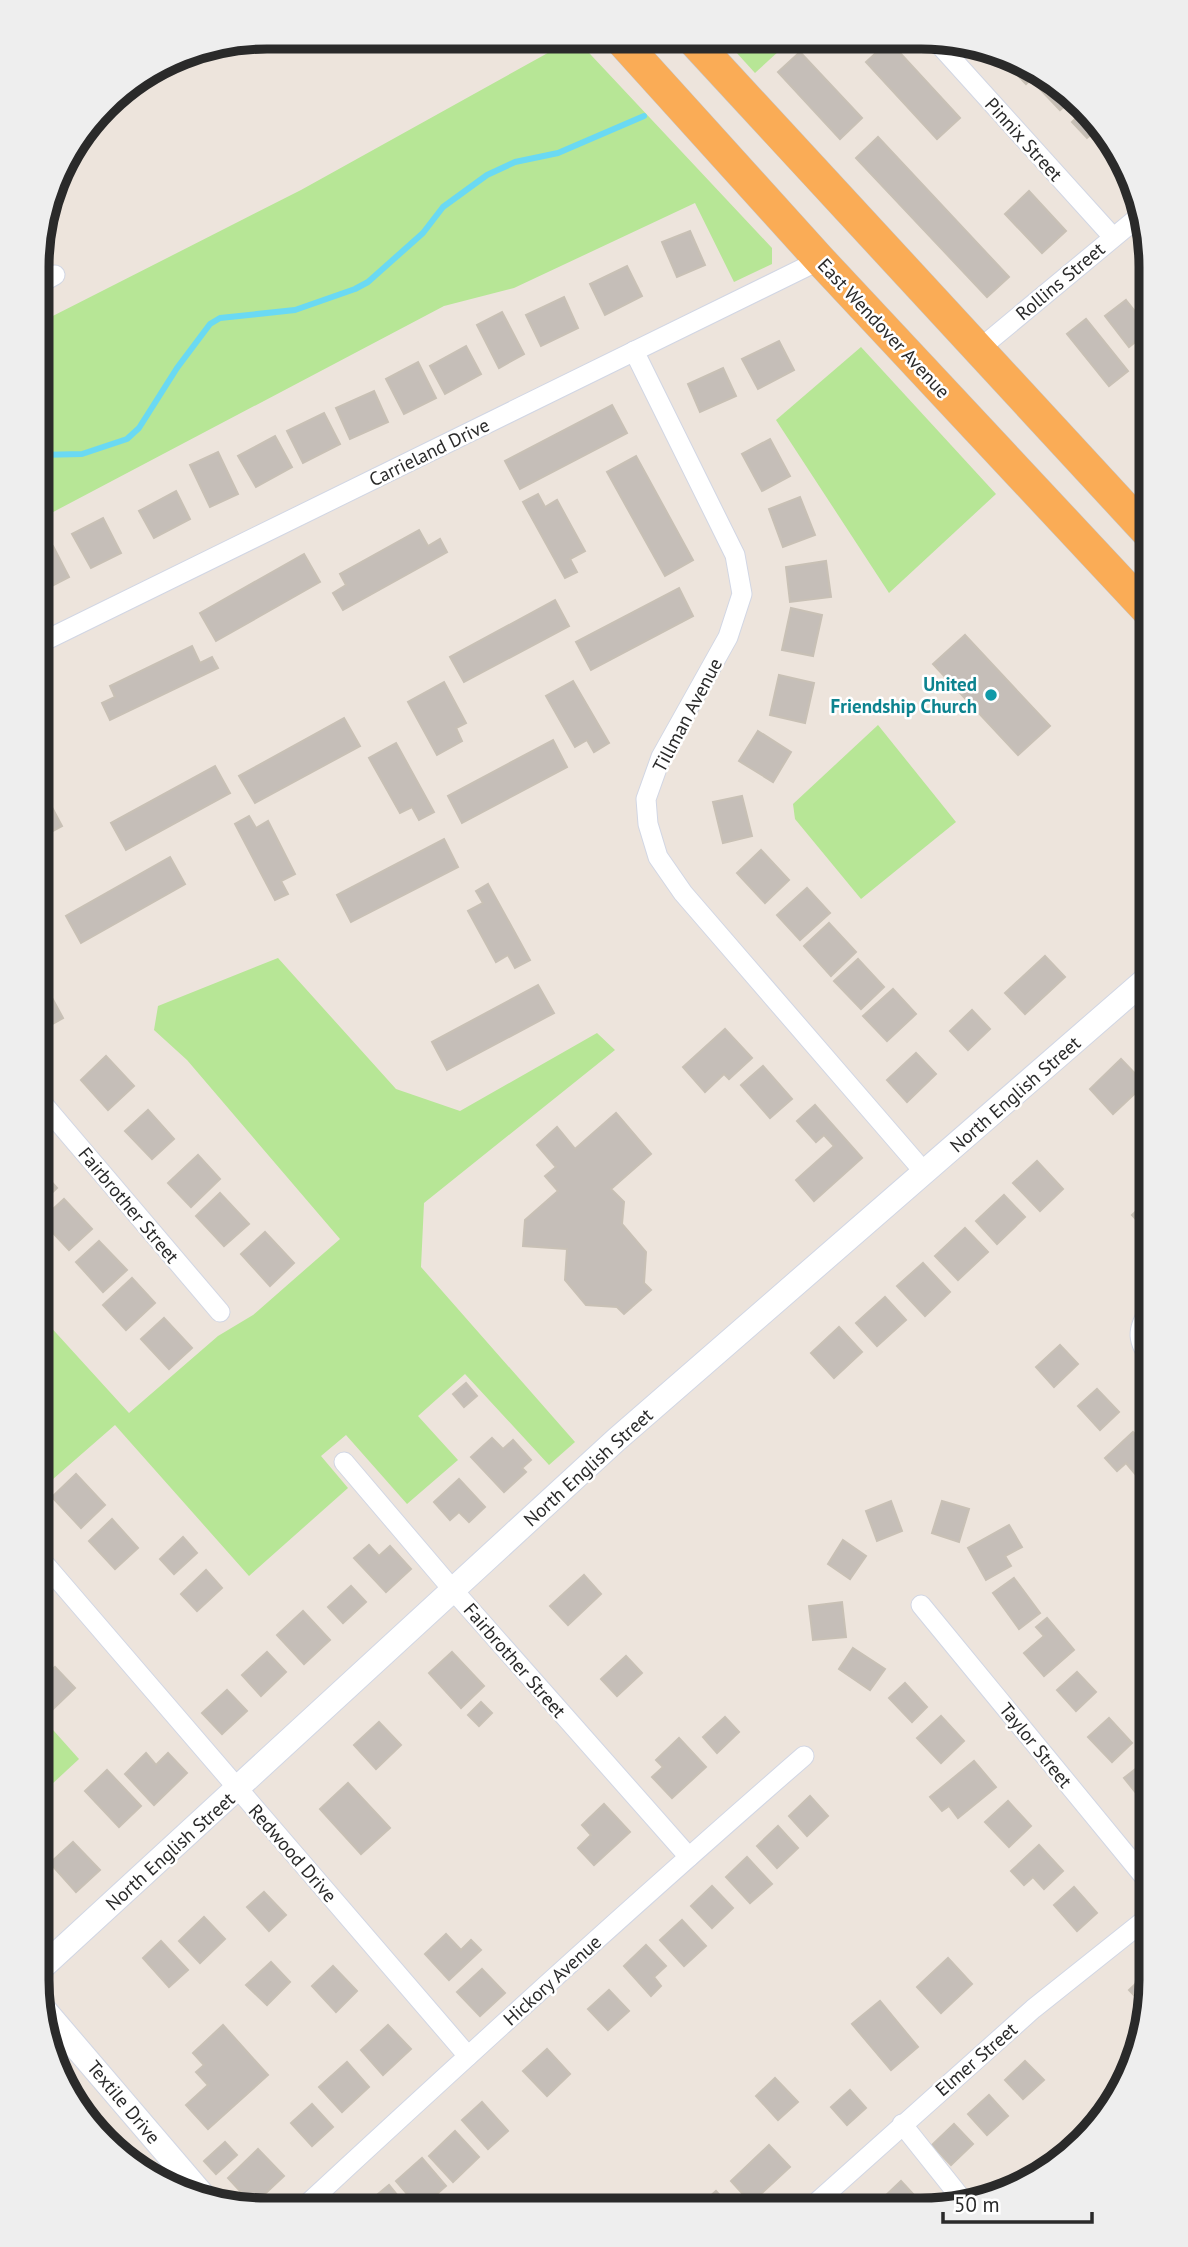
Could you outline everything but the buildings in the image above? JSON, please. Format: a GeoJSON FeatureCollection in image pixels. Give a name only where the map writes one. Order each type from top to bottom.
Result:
{"type":"FeatureCollection","features":[{"type":"Feature","properties":{"kind":"highway","name":"East Wendover Avenue"},"geometry":{"type":"LineString","coordinates":[[629,49],[820,260],[1139,601]]}},
{"type":"Feature","properties":{"kind":"highway"},"geometry":{"type":"LineString","coordinates":[[701,49],[1139,523]]}},
{"type":"Feature","properties":{"kind":"street","name":"Pinnix Street"},"geometry":{"type":"LineString","coordinates":[[945,51],[1113,237]]}},
{"type":"Feature","properties":{"kind":"street","name":"Rollins Street"},"geometry":{"type":"LineString","coordinates":[[978,350],[1134,220]]}},
{"type":"Feature","properties":{"kind":"street","name":"Carrieland Drive"},"geometry":{"type":"LineString","coordinates":[[49,639],[820,260]]}},
{"type":"Feature","properties":{"kind":"street","name":"Tillman Avenue"},"geometry":{"type":"LineString","coordinates":[[634,351],[735,555],[742,594],[728,637],[661,757],[646,799],[648,824],[658,857],[683,892],[925,1173]]}},
{"type":"Feature","properties":{"kind":"street","name":"North English Street"},"geometry":{"type":"LineString","coordinates":[[49,1961],[626,1431],[1139,986]]}},
{"type":"Feature","properties":{"kind":"street","name":"Fairbrother Street"},"geometry":{"type":"LineString","coordinates":[[49,1111],[220,1312]]}},
{"type":"Feature","properties":{"kind":"street","name":"Fairbrother Street"},"geometry":{"type":"LineString","coordinates":[[344,1462],[688,1857]]}},
{"type":"Feature","properties":{"kind":"street","name":"Redwood Drive"},"geometry":{"type":"LineString","coordinates":[[49,1569],[468,2056]]}},
{"type":"Feature","properties":{"kind":"street","name":"Taylor Street"},"geometry":{"type":"LineString","coordinates":[[921,1605],[1139,1870]]}},
{"type":"Feature","properties":{"kind":"street","name":"Hickory Avenue"},"geometry":{"type":"LineString","coordinates":[[314,2198],[688,1857],[804,1756]]}},
{"type":"Feature","properties":{"kind":"street","name":"Elmer Street"},"geometry":{"type":"LineString","coordinates":[[821,2198],[1033,2010],[1139,1925]]}},
{"type":"Feature","properties":{"kind":"street","name":"Textile Drive"},"geometry":{"type":"LineString","coordinates":[[53,2019],[194,2185]]}},
{"type":"Feature","properties":{"kind":"street"},"geometry":{"type":"LineString","coordinates":[[902,2124],[958,2195]]}},
{"type":"Feature","properties":{"kind":"green space"},"geometry":{"type":"Polygon","coordinates":[[[555,49],[585,49],[772,248],[772,264],[734,282],[695,203],[514,288],[444,306],[49,514],[49,318],[301,190],[555,49]]]}},
{"type":"Feature","properties":{"kind":"green space"},"geometry":{"type":"Polygon","coordinates":[[[733,49],[781,49],[755,73],[733,49]]]}},
{"type":"Feature","properties":{"kind":"green space"},"geometry":{"type":"Polygon","coordinates":[[[861,347],[996,494],[889,593],[776,420],[861,347]]]}},
{"type":"Feature","properties":{"kind":"green space"},"geometry":{"type":"Polygon","coordinates":[[[878,725],[956,822],[861,899],[795,819],[793,804],[878,725]]]}},
{"type":"Feature","properties":{"kind":"green space"},"geometry":{"type":"Polygon","coordinates":[[[278,958],[396,1089],[460,1111],[597,1033],[615,1050],[424,1203],[421,1267],[575,1442],[549,1465],[465,1374],[418,1416],[458,1460],[407,1504],[346,1435],[321,1456],[348,1488],[249,1576],[115,1425],[49,1483],[49,1325],[129,1413],[218,1336],[253,1315],[340,1239],[187,1060],[154,1030],[158,1006],[278,958]]]}},
{"type":"Feature","properties":{"kind":"green space"},"geometry":{"type":"Polygon","coordinates":[[[49,1725],[79,1759],[49,1787],[49,1725]]]}},
{"type":"Feature","properties":{"kind":"waterway"},"geometry":{"type":"LineString","coordinates":[[49,455],[82,454],[127,439],[139,428],[177,368],[210,324],[220,318],[295,310],[355,289],[368,282],[423,233],[443,207],[487,175],[515,162],[558,153],[644,116]]}},
{"type":"Feature","properties":{"kind":"place","name":"United Friendship Church"},"geometry":{"type":"Point","coordinates":[991,695]}}]}
